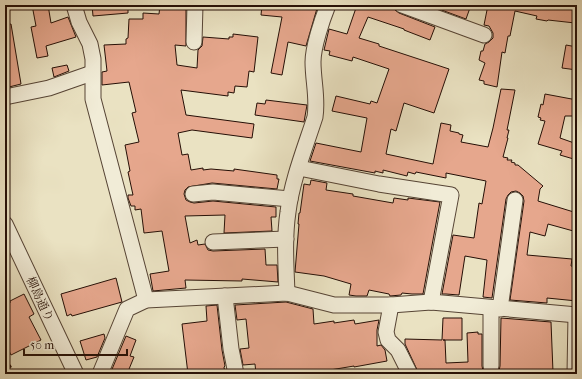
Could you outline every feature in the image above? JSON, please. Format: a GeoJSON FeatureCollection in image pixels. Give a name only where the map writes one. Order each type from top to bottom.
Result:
{"type":"FeatureCollection","features":[{"type":"Feature","properties":{"kind":"street"},"geometry":{"type":"LineString","coordinates":[[74,5],[79,22],[90,44],[93,59],[93,99],[146,300]]}},
{"type":"Feature","properties":{"kind":"street"},"geometry":{"type":"LineString","coordinates":[[194,42],[195,5]]}},
{"type":"Feature","properties":{"kind":"street"},"geometry":{"type":"LineString","coordinates":[[287,293],[286,239],[290,199],[315,117],[317,105],[313,59],[322,21],[328,5]]}},
{"type":"Feature","properties":{"kind":"street"},"geometry":{"type":"LineString","coordinates":[[402,5],[484,35]]}},
{"type":"Feature","properties":{"kind":"street"},"geometry":{"type":"LineString","coordinates":[[5,97],[49,88],[92,73]]}},
{"type":"Feature","properties":{"kind":"street"},"geometry":{"type":"LineString","coordinates":[[299,168],[379,184],[451,195],[431,302]]}},
{"type":"Feature","properties":{"kind":"street"},"geometry":{"type":"LineString","coordinates":[[193,194],[213,192],[290,199]]}},
{"type":"Feature","properties":{"kind":"street"},"geometry":{"type":"LineString","coordinates":[[491,366],[496,308],[515,200]]}},
{"type":"Feature","properties":{"kind":"street","name":"柳島通り"},"geometry":{"type":"LineString","coordinates":[[5,224],[76,374]]}},
{"type":"Feature","properties":{"kind":"street"},"geometry":{"type":"LineString","coordinates":[[213,242],[286,239]]}},
{"type":"Feature","properties":{"kind":"street"},"geometry":{"type":"LineString","coordinates":[[100,374],[127,309],[146,300],[287,293],[334,305],[390,306],[431,302],[577,315],[575,374]]}},
{"type":"Feature","properties":{"kind":"street"},"geometry":{"type":"LineString","coordinates":[[225,296],[231,349],[236,374]]}},
{"type":"Feature","properties":{"kind":"street"},"geometry":{"type":"LineString","coordinates":[[390,306],[386,332],[388,340],[398,350],[410,374]]}},
{"type":"Feature","properties":{"kind":"path"},"geometry":{"type":"LineString","coordinates":[[5,356],[14,374]]}},
{"type":"Feature","properties":{"kind":"building"},"geometry":{"type":"Polygon","coordinates":[[[32,5],[48,5],[51,23],[68,17],[76,37],[46,46],[48,56],[37,58],[31,27],[36,26],[32,5]]]}},
{"type":"Feature","properties":{"kind":"building"},"geometry":{"type":"Polygon","coordinates":[[[92,5],[128,5],[128,13],[93,16],[92,5]]]}},
{"type":"Feature","properties":{"kind":"building"},"geometry":{"type":"Polygon","coordinates":[[[160,5],[186,5],[186,46],[175,45],[177,65],[197,68],[198,50],[202,46],[203,37],[229,39],[229,37],[233,37],[233,34],[258,37],[254,72],[249,71],[247,87],[235,86],[234,93],[228,92],[228,96],[181,90],[186,115],[254,124],[252,138],[192,130],[178,133],[182,155],[188,154],[191,170],[203,168],[203,170],[211,169],[234,171],[234,169],[277,175],[277,179],[279,179],[277,189],[212,183],[188,187],[184,194],[186,200],[194,203],[213,201],[276,207],[276,217],[271,217],[272,231],[224,233],[225,215],[185,216],[190,243],[197,240],[198,245],[205,244],[208,250],[213,251],[265,249],[266,265],[277,265],[278,282],[242,279],[242,281],[185,280],[186,288],[153,291],[150,274],[169,271],[162,231],[144,233],[141,209],[135,210],[135,206],[131,206],[128,198],[128,195],[133,195],[128,172],[130,171],[125,145],[139,142],[132,113],[136,112],[129,82],[102,85],[102,72],[107,71],[104,45],[126,44],[126,39],[128,38],[129,19],[143,19],[143,13],[159,14],[160,5]]]}},
{"type":"Feature","properties":{"kind":"building"},"geometry":{"type":"Polygon","coordinates":[[[262,5],[318,5],[306,46],[288,42],[282,75],[271,73],[282,17],[261,15],[262,5]]]}},
{"type":"Feature","properties":{"kind":"building"},"geometry":{"type":"Polygon","coordinates":[[[357,5],[393,5],[395,10],[399,13],[435,27],[430,40],[404,29],[368,17],[359,38],[449,69],[434,113],[404,103],[396,131],[391,129],[386,154],[433,164],[441,123],[451,125],[450,131],[463,135],[461,142],[488,147],[501,89],[515,90],[507,130],[509,130],[508,138],[503,157],[508,158],[507,160],[512,160],[511,162],[518,165],[543,186],[540,189],[538,201],[577,213],[577,232],[548,224],[545,236],[530,232],[527,255],[572,259],[571,266],[577,267],[577,301],[547,298],[547,303],[510,300],[524,201],[523,196],[520,193],[516,191],[511,192],[506,199],[492,298],[483,297],[487,260],[465,256],[459,295],[442,294],[453,235],[474,238],[479,203],[482,204],[486,181],[446,173],[446,178],[416,172],[415,174],[408,172],[407,176],[383,170],[383,173],[375,171],[375,173],[310,161],[316,143],[361,152],[367,118],[332,111],[336,96],[370,104],[371,101],[377,103],[389,69],[353,57],[352,61],[329,55],[330,51],[324,50],[329,29],[347,34],[357,5]]]}},
{"type":"Feature","properties":{"kind":"building"},"geometry":{"type":"Polygon","coordinates":[[[428,5],[471,5],[466,19],[428,5]]]}},
{"type":"Feature","properties":{"kind":"building"},"geometry":{"type":"Polygon","coordinates":[[[488,5],[577,5],[577,21],[575,21],[575,23],[547,21],[536,19],[537,16],[515,11],[505,53],[502,52],[497,87],[484,84],[484,81],[479,80],[485,63],[479,60],[481,51],[483,51],[485,44],[493,38],[493,33],[489,26],[484,25],[488,5]]]}},
{"type":"Feature","properties":{"kind":"building"},"geometry":{"type":"Polygon","coordinates":[[[11,24],[21,84],[5,88],[5,25],[11,24]]]}},
{"type":"Feature","properties":{"kind":"building"},"geometry":{"type":"Polygon","coordinates":[[[566,45],[577,47],[577,70],[562,68],[566,45]]]}},
{"type":"Feature","properties":{"kind":"building"},"geometry":{"type":"Polygon","coordinates":[[[67,65],[69,71],[54,77],[52,68],[67,65]]]}},
{"type":"Feature","properties":{"kind":"building"},"geometry":{"type":"Polygon","coordinates":[[[545,94],[577,100],[577,116],[565,116],[560,138],[577,144],[577,160],[560,155],[562,151],[538,144],[545,121],[540,120],[541,118],[538,117],[541,104],[543,105],[545,94]]]}},
{"type":"Feature","properties":{"kind":"building"},"geometry":{"type":"Polygon","coordinates":[[[266,100],[307,105],[304,122],[255,115],[257,103],[265,104],[266,100]]]}},
{"type":"Feature","properties":{"kind":"building"},"geometry":{"type":"Polygon","coordinates":[[[311,180],[327,183],[326,190],[353,194],[353,196],[393,203],[394,198],[408,200],[408,198],[440,202],[423,294],[402,293],[401,295],[390,296],[389,294],[369,290],[367,296],[349,295],[351,284],[324,276],[295,272],[299,213],[304,184],[310,185],[311,180]]]}},
{"type":"Feature","properties":{"kind":"building"},"geometry":{"type":"Polygon","coordinates":[[[116,278],[122,302],[72,316],[71,314],[67,316],[61,294],[116,278]]]}},
{"type":"Feature","properties":{"kind":"building"},"geometry":{"type":"Polygon","coordinates":[[[24,294],[34,314],[29,317],[41,340],[11,355],[5,343],[5,305],[24,294]]]}},
{"type":"Feature","properties":{"kind":"building"},"geometry":{"type":"Polygon","coordinates":[[[286,302],[313,309],[314,324],[354,320],[355,324],[379,320],[377,330],[377,346],[381,345],[385,350],[387,361],[306,374],[256,374],[255,364],[243,365],[240,349],[249,348],[246,319],[237,320],[235,305],[286,302]]]}},
{"type":"Feature","properties":{"kind":"building"},"geometry":{"type":"Polygon","coordinates":[[[217,305],[225,374],[188,374],[182,324],[207,321],[206,306],[217,305]]]}},
{"type":"Feature","properties":{"kind":"building"},"geometry":{"type":"Polygon","coordinates":[[[443,318],[462,318],[462,340],[445,340],[446,363],[468,362],[467,333],[478,332],[478,334],[482,334],[482,366],[483,371],[487,374],[419,374],[405,344],[405,339],[442,340],[443,318]]]}},
{"type":"Feature","properties":{"kind":"building"},"geometry":{"type":"Polygon","coordinates":[[[501,318],[551,322],[553,372],[516,372],[516,374],[495,374],[499,371],[500,366],[501,318]]]}},
{"type":"Feature","properties":{"kind":"building"},"geometry":{"type":"Polygon","coordinates":[[[104,334],[105,338],[97,357],[86,360],[80,341],[104,334]]]}},
{"type":"Feature","properties":{"kind":"building"},"geometry":{"type":"Polygon","coordinates":[[[126,336],[136,340],[130,356],[134,357],[127,374],[110,374],[126,336]]]}}]}
